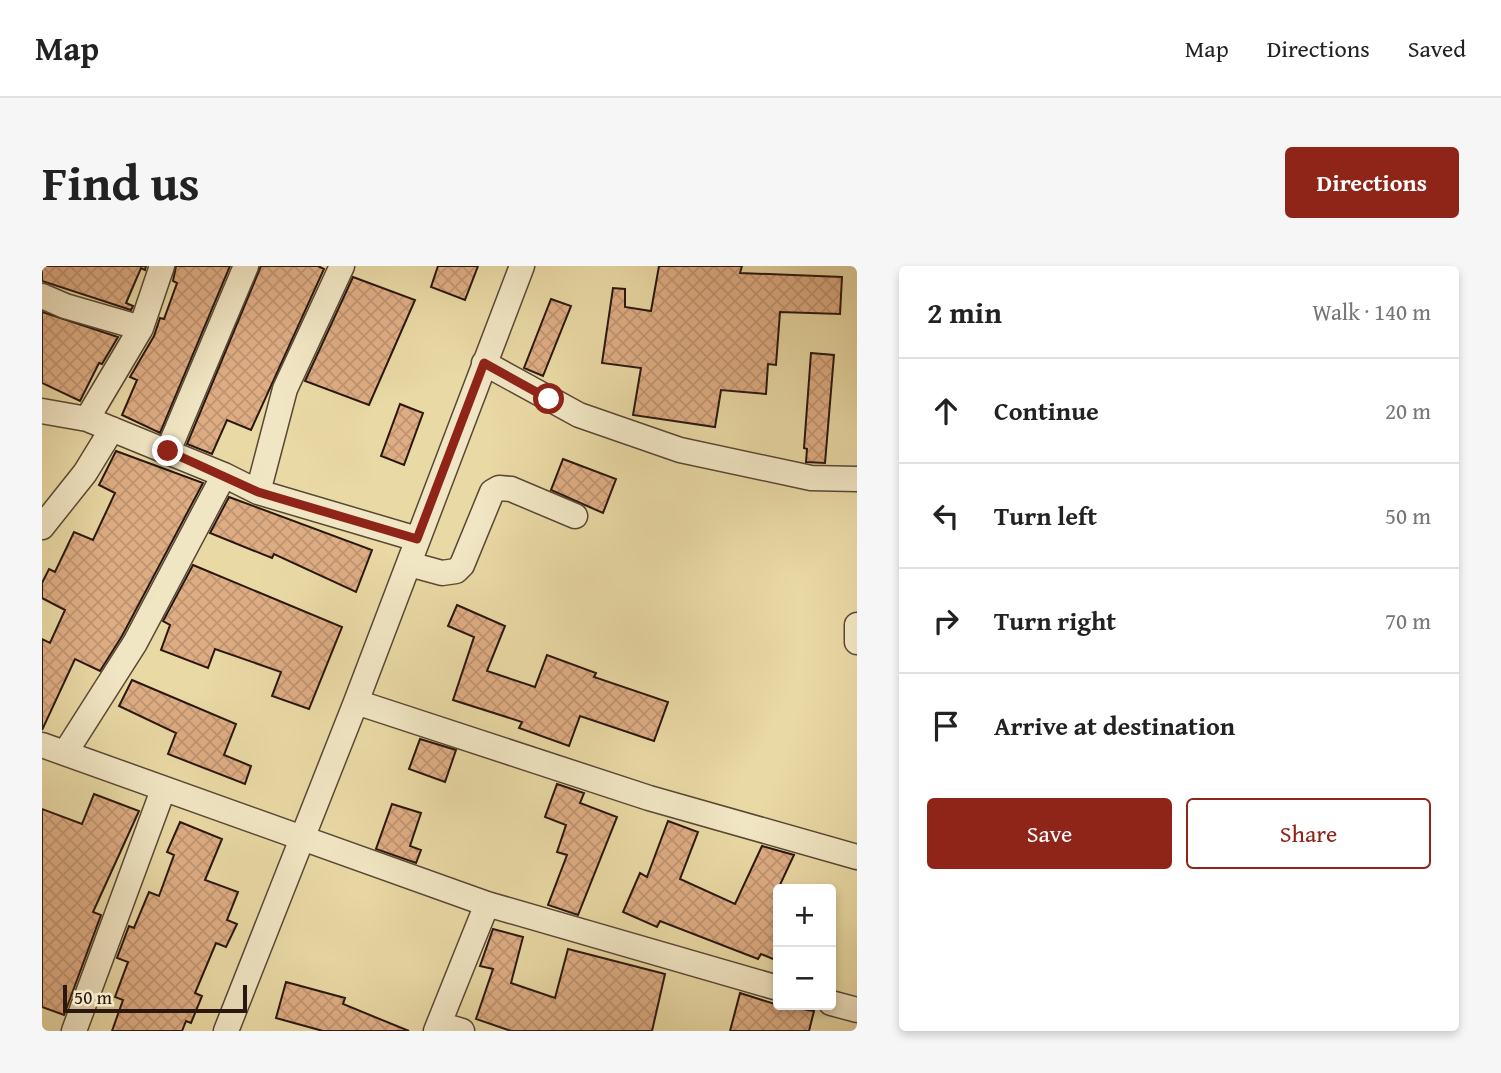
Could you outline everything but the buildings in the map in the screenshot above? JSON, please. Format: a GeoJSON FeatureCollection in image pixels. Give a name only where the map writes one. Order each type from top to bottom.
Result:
{"type":"FeatureCollection","features":[{"type":"Feature","properties":{"kind":"street"},"geometry":{"type":"LineString","coordinates":[[87,419],[141,328],[162,266]]}},
{"type":"Feature","properties":{"kind":"street"},"geometry":{"type":"LineString","coordinates":[[168,451],[184,407],[246,266]]}},
{"type":"Feature","properties":{"kind":"street"},"geometry":{"type":"LineString","coordinates":[[258,492],[285,389],[342,266]]}},
{"type":"Feature","properties":{"kind":"street"},"geometry":{"type":"LineString","coordinates":[[226,1031],[303,839],[522,266]]}},
{"type":"Feature","properties":{"kind":"street"},"geometry":{"type":"LineString","coordinates":[[42,296],[141,328]]}},
{"type":"Feature","properties":{"kind":"street"},"geometry":{"type":"LineString","coordinates":[[484,363],[579,415],[680,450],[742,466],[811,478],[857,479]]}},
{"type":"Feature","properties":{"kind":"street"},"geometry":{"type":"LineString","coordinates":[[42,411],[87,419],[168,451],[258,492],[417,539]]}},
{"type":"Feature","properties":{"kind":"street"},"geometry":{"type":"LineString","coordinates":[[44,522],[85,474],[112,429]]}},
{"type":"Feature","properties":{"kind":"street"},"geometry":{"type":"LineString","coordinates":[[224,475],[135,643],[54,749],[487,904],[773,987]]}},
{"type":"Feature","properties":{"kind":"street"},"geometry":{"type":"LineString","coordinates":[[409,564],[442,573],[456,571],[462,565],[492,492],[499,488],[511,489],[575,516]]}},
{"type":"Feature","properties":{"kind":"street"},"geometry":{"type":"LineString","coordinates":[[857,625],[857,642]]}},
{"type":"Feature","properties":{"kind":"street"},"geometry":{"type":"LineString","coordinates":[[356,702],[649,798],[857,857]]}},
{"type":"Feature","properties":{"kind":"street"},"geometry":{"type":"LineString","coordinates":[[74,1031],[163,790]]}},
{"type":"Feature","properties":{"kind":"street"},"geometry":{"type":"LineString","coordinates":[[446,1029],[487,904]]}},
{"type":"Feature","properties":{"kind":"street"},"geometry":{"type":"LineString","coordinates":[[836,1004],[857,1010]]}},
{"type":"Feature","properties":{"kind":"route"},"geometry":{"type":"LineString","coordinates":[[168,451],[258,492],[417,539],[484,363],[532,387],[549,399]]}}]}
